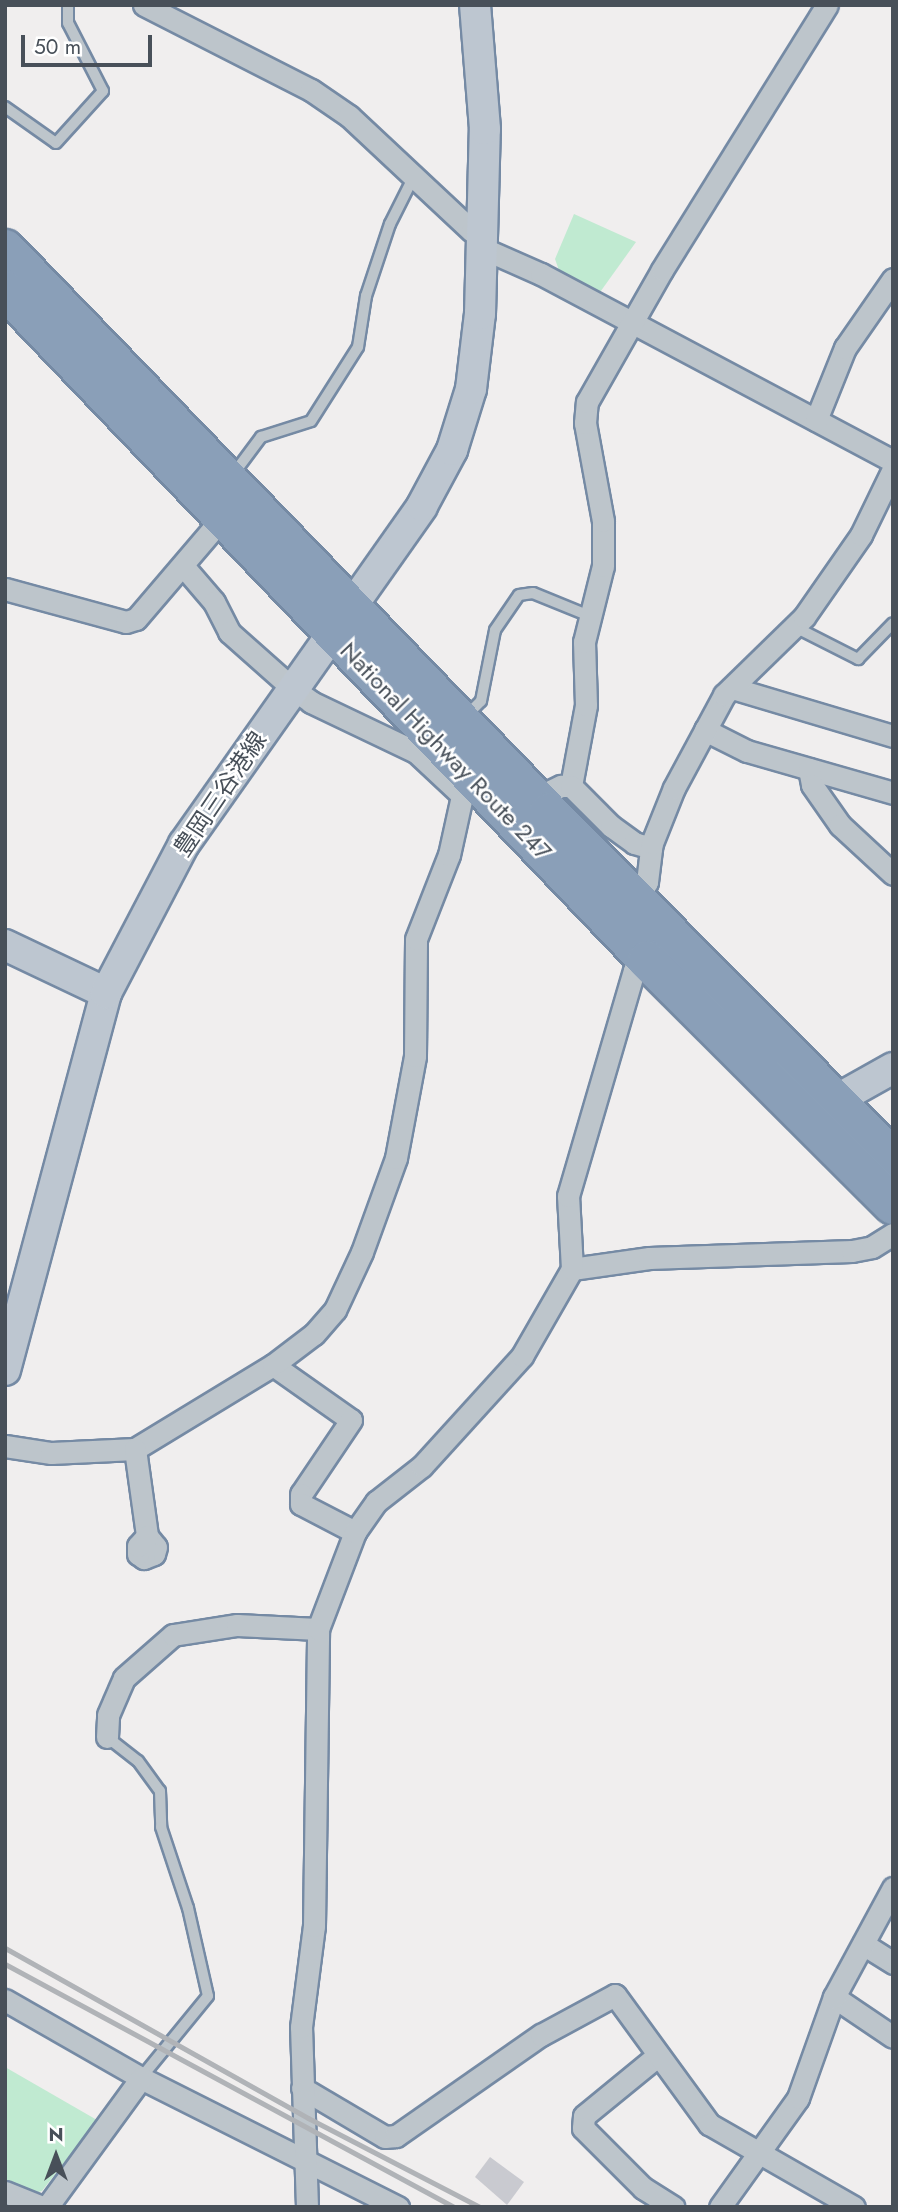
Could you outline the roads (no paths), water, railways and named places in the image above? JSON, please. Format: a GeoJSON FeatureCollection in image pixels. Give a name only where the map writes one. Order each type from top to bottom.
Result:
{"type":"FeatureCollection","features":[{"type":"Feature","properties":{"kind":"highway","name":"National Highway Route 247"},"geometry":{"type":"LineString","coordinates":[[5,249],[226,498],[342,620],[462,720],[893,1159]]}},
{"type":"Feature","properties":{"kind":"highway","name":"National Highway Route 247"},"geometry":{"type":"LineString","coordinates":[[5,290],[226,498]]}},
{"type":"Feature","properties":{"kind":"highway","name":"National Highway Route 247"},"geometry":{"type":"LineString","coordinates":[[342,620],[465,784],[647,960],[893,1205]]}},
{"type":"Feature","properties":{"kind":"main road","name":"豊岡三谷港線"},"geometry":{"type":"LineString","coordinates":[[5,1370],[106,993],[184,844],[422,506],[452,450],[471,389],[480,314],[485,129],[480,7]]}},
{"type":"Feature","properties":{"kind":"main road"},"geometry":{"type":"LineString","coordinates":[[5,944],[106,993]]}},
{"type":"Feature","properties":{"kind":"main road"},"geometry":{"type":"LineString","coordinates":[[836,1100],[893,1068]]}},
{"type":"Feature","properties":{"kind":"street"},"geometry":{"type":"LineString","coordinates":[[144,5],[311,90],[349,116],[482,239],[631,324],[893,461]]}},
{"type":"Feature","properties":{"kind":"street"},"geometry":{"type":"LineString","coordinates":[[571,786],[586,705],[584,642],[603,566],[603,521],[585,423],[587,401],[772,88],[827,5]]}},
{"type":"Feature","properties":{"kind":"street"},"geometry":{"type":"LineString","coordinates":[[816,419],[845,348],[893,279]]}},
{"type":"Feature","properties":{"kind":"street"},"geometry":{"type":"LineString","coordinates":[[636,899],[647,882],[651,848],[674,788],[705,730],[732,688],[795,627],[861,536],[893,469]]}},
{"type":"Feature","properties":{"kind":"street"},"geometry":{"type":"LineString","coordinates":[[5,589],[126,622],[136,619],[184,567],[226,498]]}},
{"type":"Feature","properties":{"kind":"street"},"geometry":{"type":"LineString","coordinates":[[5,1446],[51,1453],[135,1448],[273,1365],[314,1334],[335,1310],[362,1252],[396,1157],[415,1056],[416,939],[449,855],[465,784],[416,752],[311,702],[292,688],[282,674],[229,632],[214,602],[184,567]]}},
{"type":"Feature","properties":{"kind":"street"},"geometry":{"type":"LineString","coordinates":[[732,688],[893,736]]}},
{"type":"Feature","properties":{"kind":"street"},"geometry":{"type":"LineString","coordinates":[[705,730],[747,751],[893,793]]}},
{"type":"Feature","properties":{"kind":"street"},"geometry":{"type":"LineString","coordinates":[[808,768],[812,785],[840,825],[893,874]]}},
{"type":"Feature","properties":{"kind":"street"},"geometry":{"type":"LineString","coordinates":[[536,798],[561,786],[571,786],[611,826],[634,843],[651,848]]}},
{"type":"Feature","properties":{"kind":"street"},"geometry":{"type":"LineString","coordinates":[[307,2207],[301,2027],[314,1926],[318,1629],[355,1532],[376,1502],[422,1466],[522,1356],[572,1269],[568,1196],[634,970],[647,960]]}},
{"type":"Feature","properties":{"kind":"street"},"geometry":{"type":"LineString","coordinates":[[572,1269],[649,1258],[852,1251],[872,1247],[893,1234]]}},
{"type":"Feature","properties":{"kind":"street"},"geometry":{"type":"LineString","coordinates":[[273,1365],[351,1420],[301,1494],[301,1504],[355,1532]]}},
{"type":"Feature","properties":{"kind":"street"},"geometry":{"type":"LineString","coordinates":[[135,1448],[147,1536]]}},
{"type":"Feature","properties":{"kind":"street"},"geometry":{"type":"LineString","coordinates":[[107,1737],[108,1716],[124,1678],[173,1635],[236,1625],[318,1629]]}},
{"type":"Feature","properties":{"kind":"street"},"geometry":{"type":"LineString","coordinates":[[720,2207],[762,2153],[798,2098],[834,1997],[893,1888]]}},
{"type":"Feature","properties":{"kind":"street"},"geometry":{"type":"LineString","coordinates":[[863,1944],[893,1963]]}},
{"type":"Feature","properties":{"kind":"street"},"geometry":{"type":"LineString","coordinates":[[302,2088],[385,2137],[396,2136],[541,2035],[615,1995],[656,2057],[709,2124],[854,2207]]}},
{"type":"Feature","properties":{"kind":"street"},"geometry":{"type":"LineString","coordinates":[[834,1997],[893,2037]]}},
{"type":"Feature","properties":{"kind":"street"},"geometry":{"type":"LineString","coordinates":[[5,2000],[141,2078],[398,2207]]}},
{"type":"Feature","properties":{"kind":"street"},"geometry":{"type":"LineString","coordinates":[[656,2057],[584,2116],[583,2128],[643,2188],[673,2207]]}},
{"type":"Feature","properties":{"kind":"street"},"geometry":{"type":"LineString","coordinates":[[5,2192],[44,2207],[141,2078]]}},
{"type":"Feature","properties":{"kind":"lane"},"geometry":{"type":"LineString","coordinates":[[5,107],[56,143],[103,91],[68,23],[68,5]]}},
{"type":"Feature","properties":{"kind":"lane"},"geometry":{"type":"LineString","coordinates":[[226,498],[261,437],[311,421],[358,347],[366,296],[390,224],[413,178]]}},
{"type":"Feature","properties":{"kind":"lane"},"geometry":{"type":"LineString","coordinates":[[462,720],[481,701],[495,630],[519,595],[533,593],[592,617]]}},
{"type":"Feature","properties":{"kind":"lane"},"geometry":{"type":"LineString","coordinates":[[795,627],[858,659],[893,623]]}},
{"type":"Feature","properties":{"kind":"lane"},"geometry":{"type":"LineString","coordinates":[[107,1737],[138,1761],[160,1791],[161,1827],[188,1908],[208,1996],[141,2078]]}},
{"type":"Feature","properties":{"kind":"railway"},"geometry":{"type":"LineString","coordinates":[[5,1948],[308,2118],[480,2207]]}},
{"type":"Feature","properties":{"kind":"railway"},"geometry":{"type":"LineString","coordinates":[[5,1964],[454,2207]]}}]}
